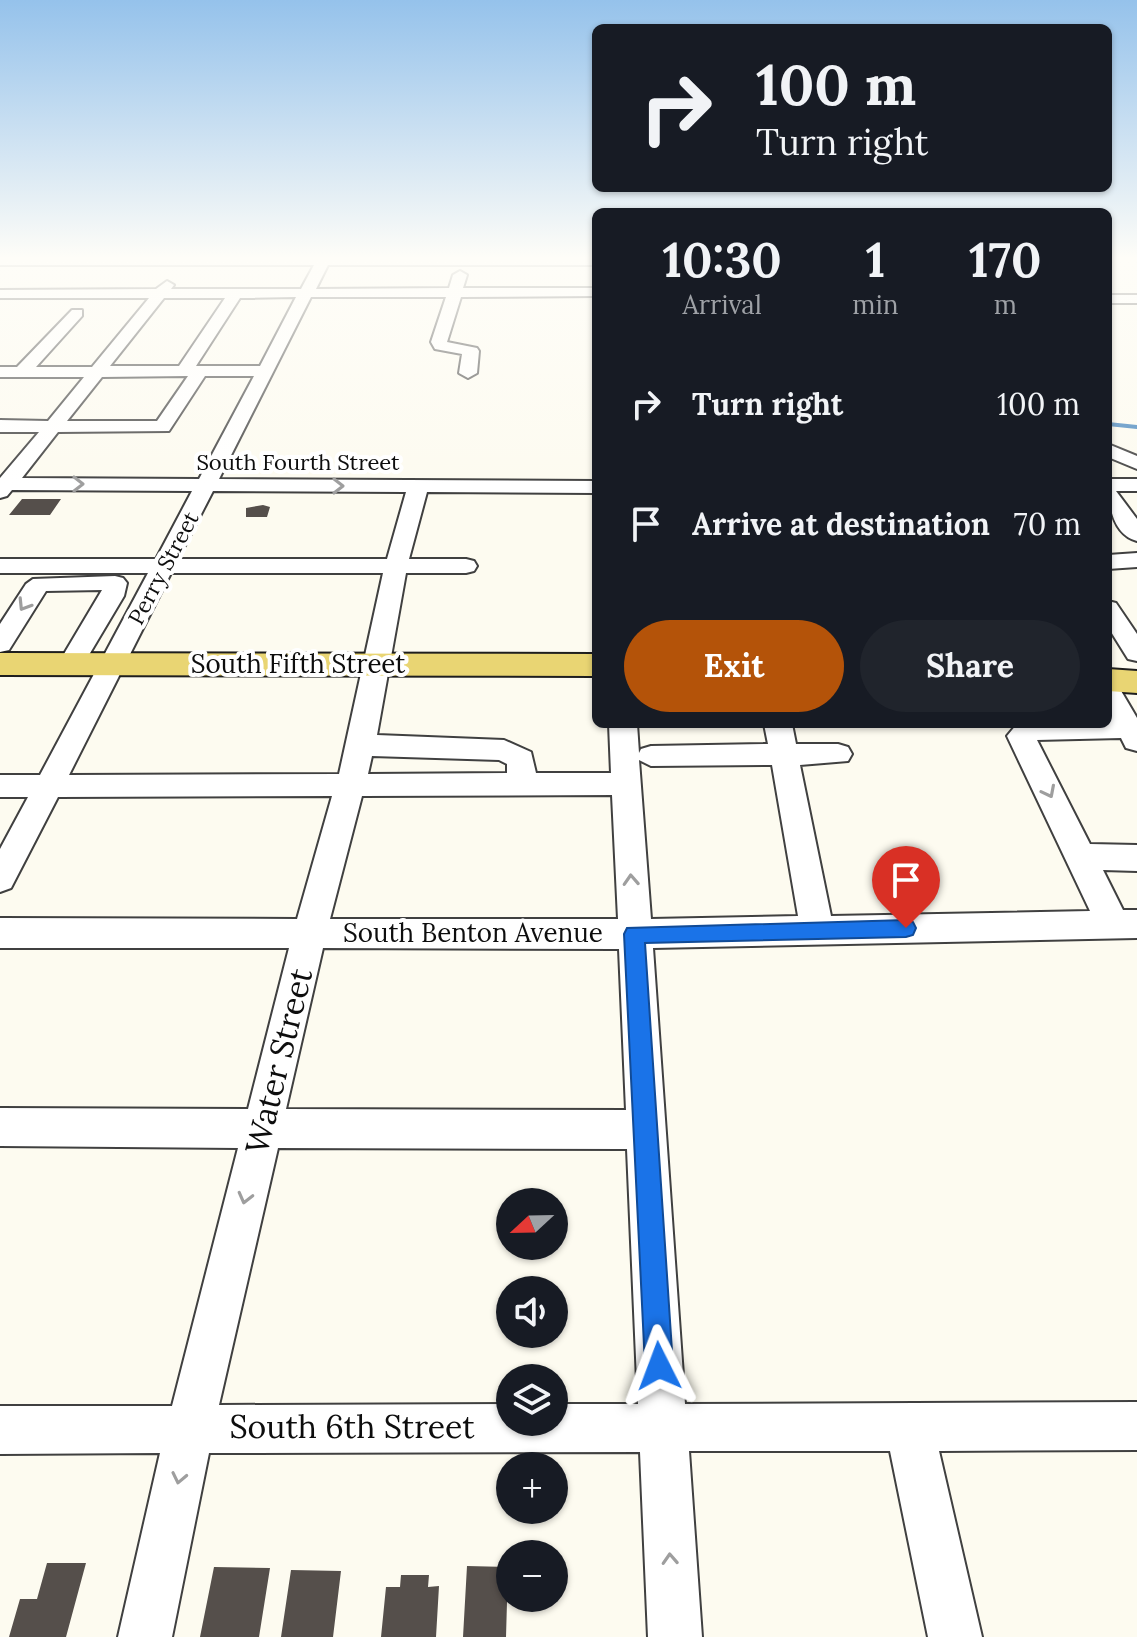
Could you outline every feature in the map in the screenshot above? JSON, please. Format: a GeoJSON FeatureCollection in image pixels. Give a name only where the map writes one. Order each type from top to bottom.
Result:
{"type":"FeatureCollection","features":[{"type":"Feature","properties":{"kind":"main road","name":"South Fifth Street"},"geometry":{"type":"LineString","coordinates":[[2,661],[71,664],[592,665]]}},
{"type":"Feature","properties":{"kind":"main road"},"geometry":{"type":"LineString","coordinates":[[1112,680],[1137,682]]}},
{"type":"Feature","properties":{"kind":"street"},"geometry":{"type":"LineString","coordinates":[[22,372],[58,333]]}},
{"type":"Feature","properties":{"kind":"street"},"geometry":{"type":"LineString","coordinates":[[2,487],[128,333]]}},
{"type":"Feature","properties":{"kind":"street"},"geometry":{"type":"LineString","coordinates":[[0,426],[162,427],[213,333]]}},
{"type":"Feature","properties":{"kind":"street","name":"Perry Street"},"geometry":{"type":"LineString","coordinates":[[0,879],[286,333]]}},
{"type":"Feature","properties":{"kind":"street"},"geometry":{"type":"LineString","coordinates":[[441,333],[441,346],[471,351],[468,373]]}},
{"type":"Feature","properties":{"kind":"street"},"geometry":{"type":"LineString","coordinates":[[0,372],[266,371]]}},
{"type":"Feature","properties":{"kind":"street"},"geometry":{"type":"LineString","coordinates":[[1112,452],[1137,463]]}},
{"type":"Feature","properties":{"kind":"street","name":"South Fourth Street"},"geometry":{"type":"LineString","coordinates":[[2,487],[592,487]]}},
{"type":"Feature","properties":{"kind":"street","name":"Water Street"},"geometry":{"type":"LineString","coordinates":[[145,1637],[190,1428],[310,932],[361,745],[396,566],[418,487]]}},
{"type":"Feature","properties":{"kind":"street"},"geometry":{"type":"LineString","coordinates":[[1112,487],[1135,497]]}},
{"type":"Feature","properties":{"kind":"street"},"geometry":{"type":"LineString","coordinates":[[1112,500],[1137,534]]}},
{"type":"Feature","properties":{"kind":"street"},"geometry":{"type":"LineString","coordinates":[[1112,562],[1137,560]]}},
{"type":"Feature","properties":{"kind":"street"},"geometry":{"type":"LineString","coordinates":[[0,566],[466,566]]}},
{"type":"Feature","properties":{"kind":"street"},"geometry":{"type":"LineString","coordinates":[[1112,578],[1137,578]]}},
{"type":"Feature","properties":{"kind":"street"},"geometry":{"type":"LineString","coordinates":[[2,661],[34,589],[41,584],[116,585],[151,590]]}},
{"type":"Feature","properties":{"kind":"street"},"geometry":{"type":"LineString","coordinates":[[71,664],[116,585]]}},
{"type":"Feature","properties":{"kind":"street"},"geometry":{"type":"LineString","coordinates":[[1112,614],[1137,653]]}},
{"type":"Feature","properties":{"kind":"street"},"geometry":{"type":"LineString","coordinates":[[1112,697],[1133,735]]}},
{"type":"Feature","properties":{"kind":"street"},"geometry":{"type":"LineString","coordinates":[[624,728],[638,770],[634,934],[675,1637]]}},
{"type":"Feature","properties":{"kind":"street"},"geometry":{"type":"LineString","coordinates":[[779,728],[817,930]]}},
{"type":"Feature","properties":{"kind":"street"},"geometry":{"type":"LineString","coordinates":[[1125,924],[1081,857],[1022,739],[1022,733],[1028,730],[1133,735]]}},
{"type":"Feature","properties":{"kind":"street"},"geometry":{"type":"LineString","coordinates":[[361,745],[504,750],[521,759],[522,784]]}},
{"type":"Feature","properties":{"kind":"street"},"geometry":{"type":"LineString","coordinates":[[0,786],[522,784],[784,756],[838,754]]}},
{"type":"Feature","properties":{"kind":"street"},"geometry":{"type":"LineString","coordinates":[[1081,857],[1137,858]]}},
{"type":"Feature","properties":{"kind":"street","name":"South Benton Avenue"},"geometry":{"type":"LineString","coordinates":[[0,933],[634,934],[1125,924]]}},
{"type":"Feature","properties":{"kind":"street"},"geometry":{"type":"LineString","coordinates":[[0,1127],[646,1130]]}},
{"type":"Feature","properties":{"kind":"street","name":"South 6th Street"},"geometry":{"type":"LineString","coordinates":[[0,1430],[662,1425],[1137,1426]]}},
{"type":"Feature","properties":{"kind":"street"},"geometry":{"type":"LineString","coordinates":[[909,1426],[955,1637]]}},
{"type":"Feature","properties":{"kind":"building"},"geometry":{"type":"Polygon","coordinates":[[[22,499],[61,499],[50,515],[9,515],[22,499]]]}},
{"type":"Feature","properties":{"kind":"building"},"geometry":{"type":"Polygon","coordinates":[[[270,507],[267,517],[246,517],[246,508],[270,507]]]}},
{"type":"Feature","properties":{"kind":"building"},"geometry":{"type":"Polygon","coordinates":[[[47,1563],[86,1563],[66,1637],[9,1637],[20,1599],[37,1599],[47,1563]]]}},
{"type":"Feature","properties":{"kind":"building"},"geometry":{"type":"Polygon","coordinates":[[[467,1566],[496,1567],[496,1612],[507,1612],[506,1637],[463,1637],[467,1566]]]}},
{"type":"Feature","properties":{"kind":"building"},"geometry":{"type":"Polygon","coordinates":[[[214,1567],[270,1568],[259,1637],[200,1637],[214,1567]]]}},
{"type":"Feature","properties":{"kind":"building"},"geometry":{"type":"Polygon","coordinates":[[[291,1570],[341,1571],[333,1637],[281,1637],[291,1570]]]}},
{"type":"Feature","properties":{"kind":"building"},"geometry":{"type":"Polygon","coordinates":[[[401,1575],[429,1575],[428,1587],[439,1586],[436,1637],[381,1637],[386,1587],[400,1587],[401,1575]]]}},
{"type":"Feature","properties":{"kind":"waterway"},"geometry":{"type":"LineString","coordinates":[[1112,424],[1137,427]]}},
{"type":"Feature","properties":{"kind":"route"},"geometry":{"type":"LineString","coordinates":[[659,1366],[634,934],[906,928]]}}]}
